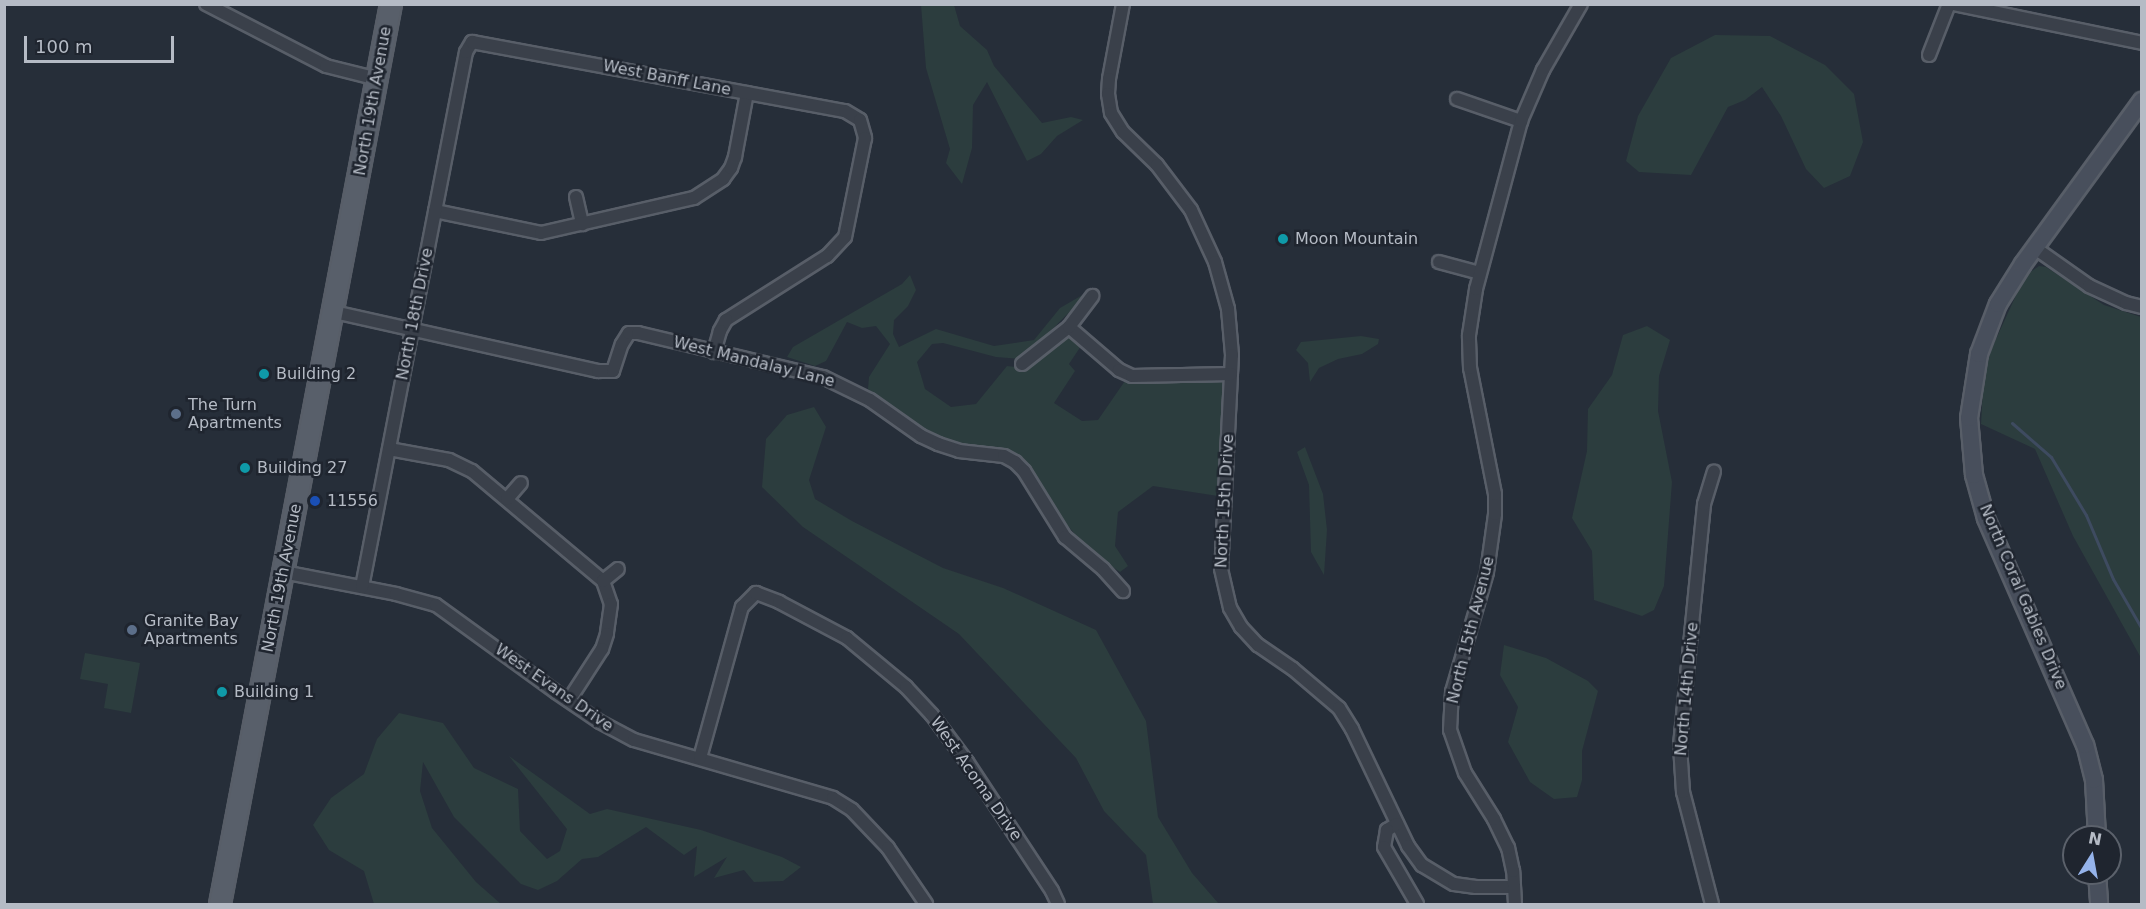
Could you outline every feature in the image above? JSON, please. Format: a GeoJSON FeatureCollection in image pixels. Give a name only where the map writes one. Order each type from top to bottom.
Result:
{"type":"FeatureCollection","features":[{"type":"Feature","properties":{"kind":"main road","name":"North 19th Avenue"},"geometry":{"type":"LineString","coordinates":[[220,904],[391,4]]}},
{"type":"Feature","properties":{"kind":"street"},"geometry":{"type":"LineString","coordinates":[[206,4],[326,66],[378,79]]}},
{"type":"Feature","properties":{"kind":"street","name":"North 15th Drive"},"geometry":{"type":"LineString","coordinates":[[1123,4],[1109,79],[1108,94],[1111,112],[1123,132],[1157,165],[1183,198],[1203,231],[1227,302],[1231,374],[1221,569],[1227,600],[1241,627],[1258,645],[1302,676],[1339,708],[1361,747],[1414,858],[1444,880],[1476,887],[1514,886]]}},
{"type":"Feature","properties":{"kind":"street","name":"North 15th Avenue"},"geometry":{"type":"LineString","coordinates":[[1515,904],[1513,871],[1503,836],[1465,773],[1450,730],[1452,692],[1487,572],[1494,523],[1495,494],[1470,368],[1470,324],[1480,273],[1521,121],[1543,69],[1581,4]]}},
{"type":"Feature","properties":{"kind":"street"},"geometry":{"type":"LineString","coordinates":[[1929,55],[1949,4]]}},
{"type":"Feature","properties":{"kind":"street"},"geometry":{"type":"LineString","coordinates":[[1954,4],[2011,18],[2142,43]]}},
{"type":"Feature","properties":{"kind":"street"},"geometry":{"type":"LineString","coordinates":[[2011,18],[2014,4]]}},
{"type":"Feature","properties":{"kind":"street","name":"West Banff Lane"},"geometry":{"type":"LineString","coordinates":[[472,42],[845,111],[860,120],[865,138],[845,237],[827,256],[726,320],[714,352]]}},
{"type":"Feature","properties":{"kind":"street","name":"North 18th Drive"},"geometry":{"type":"LineString","coordinates":[[362,587],[466,52],[472,42]]}},
{"type":"Feature","properties":{"kind":"street"},"geometry":{"type":"LineString","coordinates":[[435,211],[527,232],[552,231],[694,198],[723,179],[735,157],[747,93]]}},
{"type":"Feature","properties":{"kind":"street"},"geometry":{"type":"LineString","coordinates":[[1457,99],[1521,121]]}},
{"type":"Feature","properties":{"kind":"street","name":"North Coral Gables Drive"},"geometry":{"type":"LineString","coordinates":[[2096,825],[2094,780],[2085,745],[1986,518],[1970,449],[1970,406],[1977,362],[1987,330],[2007,287],[2142,101]]}},
{"type":"Feature","properties":{"kind":"street"},"geometry":{"type":"LineString","coordinates":[[576,197],[582,224]]}},
{"type":"Feature","properties":{"kind":"street"},"geometry":{"type":"LineString","coordinates":[[2035,248],[2089,286],[2126,303],[2142,307]]}},
{"type":"Feature","properties":{"kind":"street"},"geometry":{"type":"LineString","coordinates":[[1439,262],[1480,273]]}},
{"type":"Feature","properties":{"kind":"street"},"geometry":{"type":"LineString","coordinates":[[1022,364],[1069,327],[1092,296]]}},
{"type":"Feature","properties":{"kind":"street","name":"West Mandalay Lane"},"geometry":{"type":"LineString","coordinates":[[334,312],[598,370],[613,371],[621,344],[629,333],[639,333],[823,377],[870,400],[921,436],[938,444],[960,451],[1004,456],[1015,462],[1024,471],[1065,537],[1103,569],[1123,591]]}},
{"type":"Feature","properties":{"kind":"street"},"geometry":{"type":"LineString","coordinates":[[1069,327],[1119,370],[1132,376],[1231,374]]}},
{"type":"Feature","properties":{"kind":"street"},"geometry":{"type":"LineString","coordinates":[[388,449],[448,460],[472,471],[603,581],[611,604],[611,621],[602,649],[568,700]]}},
{"type":"Feature","properties":{"kind":"street","name":"North 14th Drive"},"geometry":{"type":"LineString","coordinates":[[1712,904],[1685,803],[1680,745],[1704,504],[1714,471]]}},
{"type":"Feature","properties":{"kind":"street"},"geometry":{"type":"LineString","coordinates":[[507,499],[521,483]]}},
{"type":"Feature","properties":{"kind":"street"},"geometry":{"type":"LineString","coordinates":[[603,581],[618,569]]}},
{"type":"Feature","properties":{"kind":"street","name":"West Evans Drive"},"geometry":{"type":"LineString","coordinates":[[283,572],[362,587],[436,605],[568,700],[634,740],[809,789],[842,804],[867,824],[888,848],[926,904]]}},
{"type":"Feature","properties":{"kind":"street","name":"West Acoma Drive"},"geometry":{"type":"LineString","coordinates":[[700,758],[742,607],[756,593],[779,602],[847,638],[906,687],[932,715],[967,762],[1052,891],[1058,904]]}},
{"type":"Feature","properties":{"kind":"street"},"geometry":{"type":"LineString","coordinates":[[1397,824],[1387,830],[1384,847],[1417,904]]}},
{"type":"Feature","properties":{"kind":"street"},"geometry":{"type":"LineString","coordinates":[[2098,885],[2099,904]]}},
{"type":"Feature","properties":{"kind":"shaded area"},"geometry":{"type":"Polygon","coordinates":[[[921,5],[954,5],[960,26],[987,50],[994,66],[1042,123],[1071,117],[1083,120],[1057,136],[1041,154],[1027,161],[987,82],[973,105],[972,148],[962,184],[946,163],[950,149],[926,68],[921,5]]]}},
{"type":"Feature","properties":{"kind":"shaded area"},"geometry":{"type":"Polygon","coordinates":[[[1715,35],[1770,36],[1825,65],[1854,94],[1863,142],[1850,176],[1824,188],[1806,169],[1781,116],[1762,87],[1745,100],[1728,107],[1691,175],[1639,172],[1626,161],[1638,116],[1671,58],[1715,35]]]}},
{"type":"Feature","properties":{"kind":"shaded area"},"geometry":{"type":"Polygon","coordinates":[[[2039,266],[2046,267],[2104,305],[2141,317],[2141,658],[2073,536],[2035,449],[1981,424],[1983,387],[1990,352],[2018,291],[2029,273],[2039,266]]]}},
{"type":"Feature","properties":{"kind":"shaded area"},"geometry":{"type":"Polygon","coordinates":[[[910,275],[916,290],[908,306],[894,320],[893,334],[899,347],[936,329],[994,346],[1034,340],[1060,308],[1091,290],[1023,359],[996,357],[943,343],[932,344],[917,362],[925,389],[951,407],[976,404],[1007,366],[1026,368],[1062,335],[1071,336],[1081,346],[1069,364],[1075,371],[1054,403],[1082,421],[1098,420],[1127,378],[1219,380],[1223,382],[1218,496],[1153,486],[1118,512],[1115,546],[1128,566],[1120,572],[1088,550],[1058,514],[1039,479],[1018,458],[1005,451],[953,443],[914,424],[868,389],[869,377],[890,344],[876,326],[862,328],[847,322],[826,361],[815,366],[787,357],[793,347],[902,284],[910,275]]]}},
{"type":"Feature","properties":{"kind":"shaded area"},"geometry":{"type":"Polygon","coordinates":[[[1647,326],[1670,340],[1659,376],[1658,411],[1672,482],[1664,586],[1654,610],[1642,616],[1594,600],[1592,551],[1572,518],[1587,451],[1588,409],[1612,375],[1623,335],[1647,326]]]}},
{"type":"Feature","properties":{"kind":"shaded area"},"geometry":{"type":"Polygon","coordinates":[[[1361,336],[1379,339],[1378,344],[1362,354],[1338,359],[1319,368],[1310,382],[1308,363],[1296,350],[1301,342],[1361,336]]]}},
{"type":"Feature","properties":{"kind":"shaded area"},"geometry":{"type":"Polygon","coordinates":[[[814,407],[826,427],[809,480],[815,499],[852,521],[943,568],[1003,588],[1096,630],[1146,721],[1158,817],[1192,873],[1219,904],[1153,904],[1146,855],[1104,811],[1076,758],[959,634],[803,527],[762,487],[766,439],[787,415],[814,407]]]}},
{"type":"Feature","properties":{"kind":"shaded area"},"geometry":{"type":"Polygon","coordinates":[[[1305,447],[1323,494],[1327,530],[1324,575],[1311,552],[1309,485],[1297,452],[1305,447]]]}},
{"type":"Feature","properties":{"kind":"shaded area"},"geometry":{"type":"Polygon","coordinates":[[[1504,645],[1546,658],[1588,681],[1598,691],[1582,751],[1582,780],[1577,797],[1554,799],[1530,782],[1508,742],[1518,707],[1500,675],[1504,645]]]}},
{"type":"Feature","properties":{"kind":"shaded area"},"geometry":{"type":"Polygon","coordinates":[[[85,653],[140,663],[131,713],[104,708],[108,684],[80,679],[85,653]]]}},
{"type":"Feature","properties":{"kind":"shaded area"},"geometry":{"type":"Polygon","coordinates":[[[399,713],[443,723],[474,768],[518,789],[520,831],[547,859],[560,851],[567,829],[509,756],[590,814],[607,809],[701,830],[782,857],[801,867],[783,881],[754,882],[744,870],[714,878],[727,857],[694,877],[697,846],[684,855],[646,827],[598,857],[582,859],[557,881],[538,890],[521,884],[454,817],[423,762],[420,791],[432,828],[476,882],[501,904],[374,904],[364,871],[329,850],[313,825],[331,798],[364,774],[377,739],[399,713]]]}},
{"type":"Feature","properties":{"kind":"waterway"},"geometry":{"type":"LineString","coordinates":[[2012,423],[2051,457],[2086,515],[2113,579],[2142,629]]}},
{"type":"Feature","properties":{"kind":"place","name":"Moon Mountain"},"geometry":{"type":"Point","coordinates":[1283,239]}},
{"type":"Feature","properties":{"kind":"place","name":"Building 2"},"geometry":{"type":"Point","coordinates":[264,374]}},
{"type":"Feature","properties":{"kind":"place","name":"The Turn Apartments"},"geometry":{"type":"Point","coordinates":[176,414]}},
{"type":"Feature","properties":{"kind":"place","name":"Building 27"},"geometry":{"type":"Point","coordinates":[245,468]}},
{"type":"Feature","properties":{"kind":"place","name":"11556"},"geometry":{"type":"Point","coordinates":[315,501]}},
{"type":"Feature","properties":{"kind":"place","name":"Granite Bay Apartments"},"geometry":{"type":"Point","coordinates":[132,630]}},
{"type":"Feature","properties":{"kind":"place","name":"Building 1"},"geometry":{"type":"Point","coordinates":[222,692]}}]}
